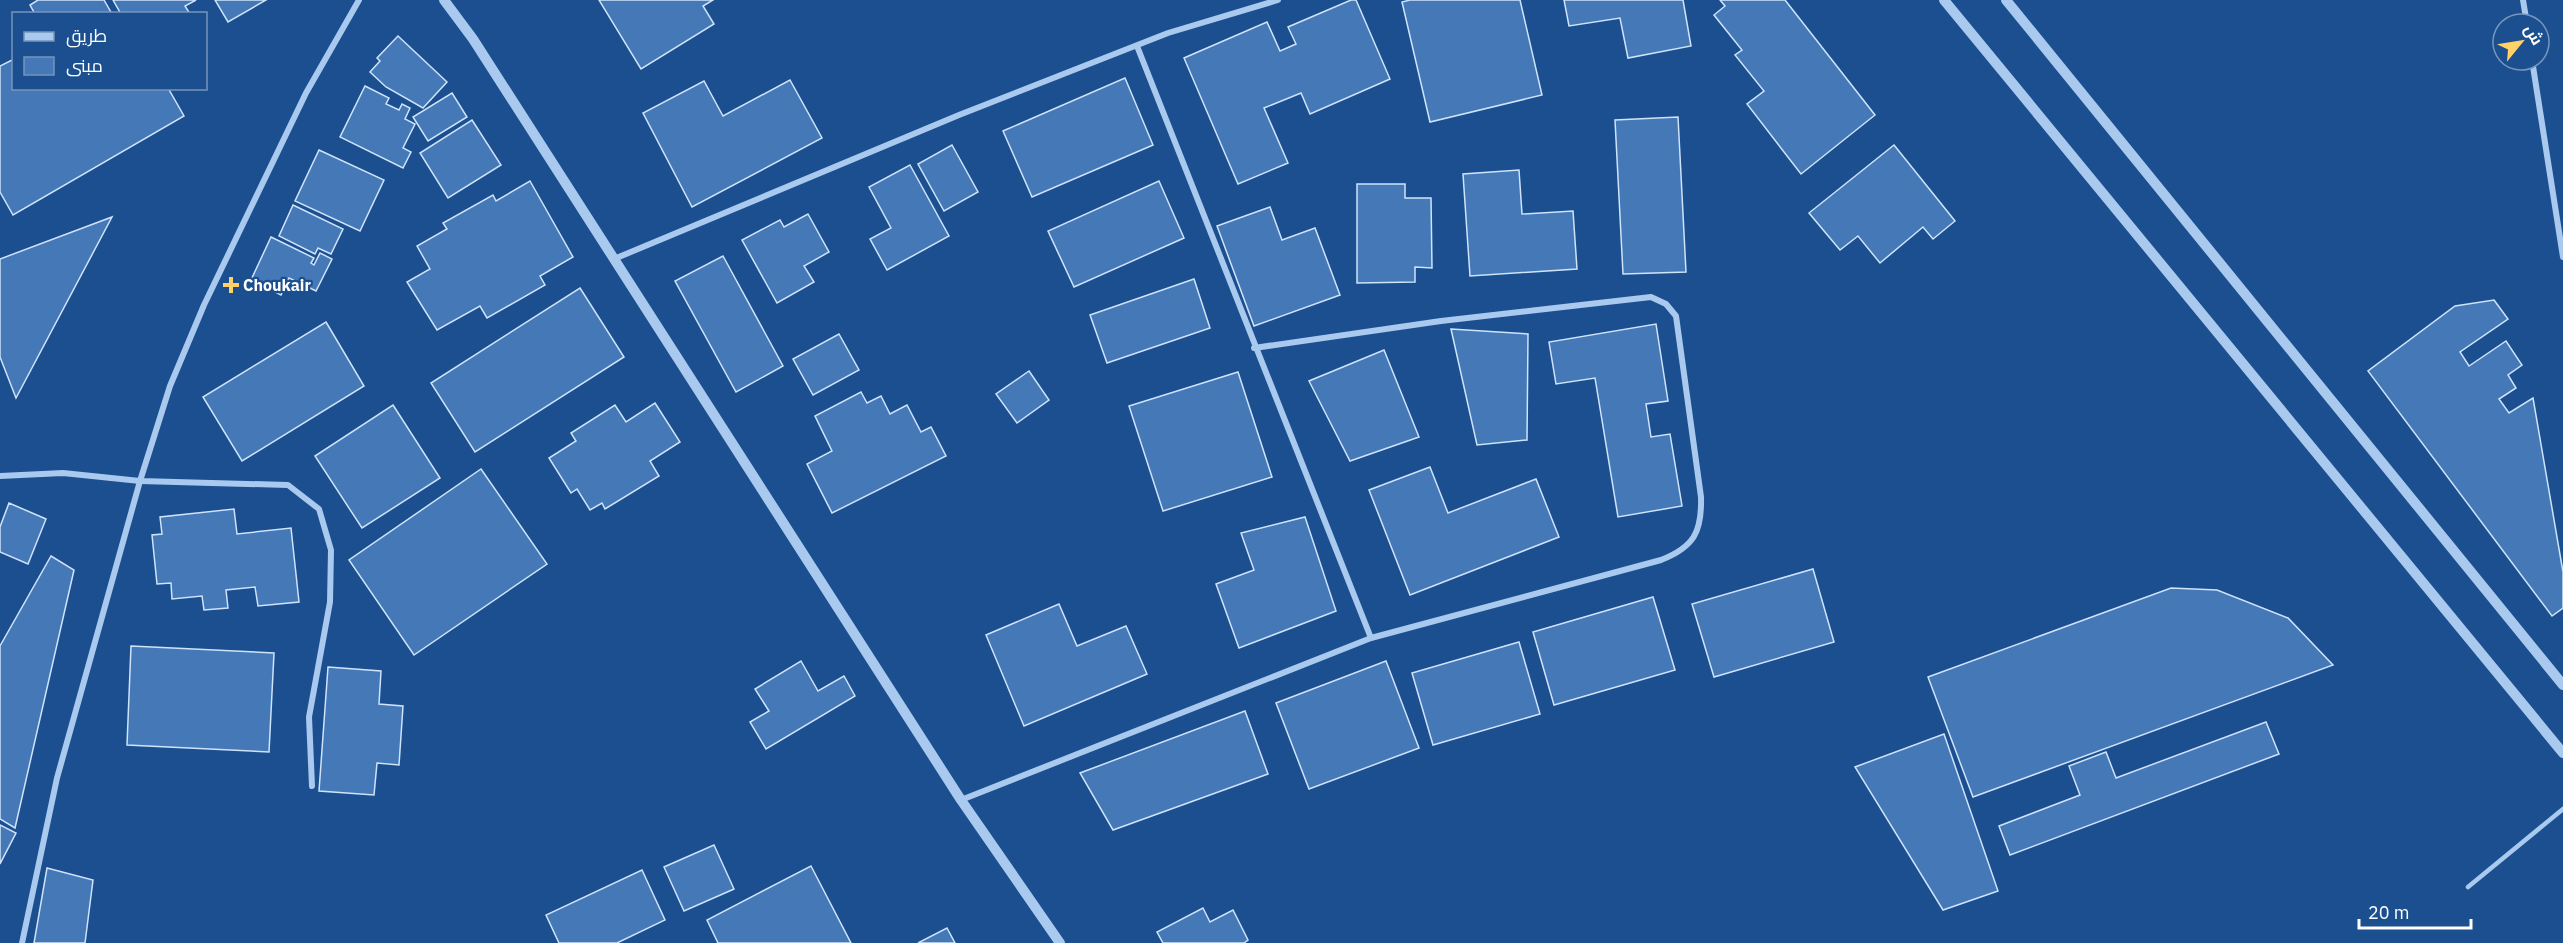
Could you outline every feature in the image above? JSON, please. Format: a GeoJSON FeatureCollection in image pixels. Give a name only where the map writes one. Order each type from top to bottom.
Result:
{"type":"FeatureCollection","features":[{"type":"Feature","properties":{"kind":"street"},"geometry":{"type":"LineString","coordinates":[[22,943],[57,778],[170,386],[204,305],[306,93],[359,0]]}},
{"type":"Feature","properties":{"kind":"street"},"geometry":{"type":"LineString","coordinates":[[444,0],[473,39],[961,800],[1060,943]]}},
{"type":"Feature","properties":{"kind":"street"},"geometry":{"type":"LineString","coordinates":[[614,259],[959,115],[1168,33],[1278,0]]}},
{"type":"Feature","properties":{"kind":"street"},"geometry":{"type":"LineString","coordinates":[[1944,0],[2563,753]]}},
{"type":"Feature","properties":{"kind":"street"},"geometry":{"type":"LineString","coordinates":[[2006,0],[2563,685]]}},
{"type":"Feature","properties":{"kind":"street"},"geometry":{"type":"LineString","coordinates":[[1137,46],[1254,348],[1371,638]]}},
{"type":"Feature","properties":{"kind":"street"},"geometry":{"type":"LineString","coordinates":[[2534,72],[2563,257]]}},
{"type":"Feature","properties":{"kind":"street"},"geometry":{"type":"LineString","coordinates":[[961,800],[1371,638],[1661,560],[1680,553],[1695,538],[1702,518],[1701,497],[1676,316],[1666,304],[1652,297],[1441,321],[1254,348]]}},
{"type":"Feature","properties":{"kind":"street"},"geometry":{"type":"LineString","coordinates":[[0,476],[63,474],[141,481],[288,485],[319,509],[331,550],[330,591],[309,717],[312,786]]}},
{"type":"Feature","properties":{"kind":"lane"},"geometry":{"type":"LineString","coordinates":[[2468,888],[2563,809]]}},
{"type":"Feature","properties":{"kind":"building"},"geometry":{"type":"Polygon","coordinates":[[[38,0],[104,0],[111,12],[34,12],[30,5],[38,0]]]}},
{"type":"Feature","properties":{"kind":"building"},"geometry":{"type":"Polygon","coordinates":[[[113,0],[196,0],[185,6],[189,12],[120,12],[113,0]]]}},
{"type":"Feature","properties":{"kind":"building"},"geometry":{"type":"Polygon","coordinates":[[[215,0],[266,0],[228,22],[215,0]]]}},
{"type":"Feature","properties":{"kind":"building"},"geometry":{"type":"Polygon","coordinates":[[[599,0],[713,0],[703,6],[714,24],[641,69],[599,0]]]}},
{"type":"Feature","properties":{"kind":"building"},"geometry":{"type":"Polygon","coordinates":[[[1351,0],[1356,0],[1390,79],[1310,114],[1301,93],[1264,108],[1288,163],[1238,184],[1184,58],[1267,22],[1280,51],[1296,44],[1288,27],[1351,0]]]}},
{"type":"Feature","properties":{"kind":"building"},"geometry":{"type":"Polygon","coordinates":[[[1410,0],[1520,0],[1542,95],[1430,122],[1402,2],[1410,0]]]}},
{"type":"Feature","properties":{"kind":"building"},"geometry":{"type":"Polygon","coordinates":[[[1564,0],[1683,0],[1691,46],[1628,58],[1620,18],[1569,26],[1564,0]]]}},
{"type":"Feature","properties":{"kind":"building"},"geometry":{"type":"Polygon","coordinates":[[[1720,0],[1785,0],[1875,115],[1801,174],[1747,104],[1764,91],[1735,55],[1742,50],[1714,15],[1725,6],[1720,0]]]}},
{"type":"Feature","properties":{"kind":"building"},"geometry":{"type":"Polygon","coordinates":[[[398,36],[447,82],[423,108],[386,87],[370,72],[380,61],[377,58],[398,36]]]}},
{"type":"Feature","properties":{"kind":"building"},"geometry":{"type":"Polygon","coordinates":[[[12,60],[12,90],[169,90],[184,116],[13,215],[0,192],[0,66],[12,60]]]}},
{"type":"Feature","properties":{"kind":"building"},"geometry":{"type":"Polygon","coordinates":[[[1125,78],[1153,145],[1032,197],[1003,131],[1125,78]]]}},
{"type":"Feature","properties":{"kind":"building"},"geometry":{"type":"Polygon","coordinates":[[[790,80],[822,138],[692,207],[643,113],[704,81],[723,116],[790,80]]]}},
{"type":"Feature","properties":{"kind":"building"},"geometry":{"type":"Polygon","coordinates":[[[365,86],[389,98],[386,104],[399,110],[402,104],[410,108],[405,119],[415,124],[403,148],[411,152],[403,168],[340,137],[365,86]]]}},
{"type":"Feature","properties":{"kind":"building"},"geometry":{"type":"Polygon","coordinates":[[[452,93],[467,117],[428,141],[413,117],[452,93]]]}},
{"type":"Feature","properties":{"kind":"building"},"geometry":{"type":"Polygon","coordinates":[[[1678,117],[1686,272],[1623,274],[1615,120],[1678,117]]]}},
{"type":"Feature","properties":{"kind":"building"},"geometry":{"type":"Polygon","coordinates":[[[472,120],[501,165],[448,198],[420,153],[472,120]]]}},
{"type":"Feature","properties":{"kind":"building"},"geometry":{"type":"Polygon","coordinates":[[[952,145],[978,192],[944,211],[918,164],[952,145]]]}},
{"type":"Feature","properties":{"kind":"building"},"geometry":{"type":"Polygon","coordinates":[[[1894,145],[1955,221],[1933,239],[1923,227],[1880,263],[1858,236],[1840,250],[1809,213],[1894,145]]]}},
{"type":"Feature","properties":{"kind":"building"},"geometry":{"type":"Polygon","coordinates":[[[319,150],[384,180],[360,231],[295,201],[319,150]]]}},
{"type":"Feature","properties":{"kind":"building"},"geometry":{"type":"Polygon","coordinates":[[[910,165],[949,236],[887,270],[870,239],[891,228],[869,187],[910,165]]]}},
{"type":"Feature","properties":{"kind":"building"},"geometry":{"type":"Polygon","coordinates":[[[1519,170],[1522,214],[1573,211],[1577,269],[1470,276],[1463,174],[1519,170]]]}},
{"type":"Feature","properties":{"kind":"building"},"geometry":{"type":"Polygon","coordinates":[[[530,181],[573,257],[540,276],[545,285],[487,318],[480,306],[437,330],[407,282],[430,269],[417,246],[447,229],[443,223],[493,195],[496,201],[530,181]]]}},
{"type":"Feature","properties":{"kind":"building"},"geometry":{"type":"Polygon","coordinates":[[[1159,181],[1184,238],[1074,287],[1048,231],[1159,181]]]}},
{"type":"Feature","properties":{"kind":"building"},"geometry":{"type":"Polygon","coordinates":[[[1357,184],[1405,184],[1405,198],[1431,198],[1432,268],[1415,267],[1415,282],[1357,283],[1357,184]]]}},
{"type":"Feature","properties":{"kind":"building"},"geometry":{"type":"Polygon","coordinates":[[[293,205],[343,229],[331,254],[318,248],[315,254],[279,236],[293,205]]]}},
{"type":"Feature","properties":{"kind":"building"},"geometry":{"type":"Polygon","coordinates":[[[1270,207],[1282,240],[1315,228],[1340,295],[1254,326],[1217,226],[1270,207]]]}},
{"type":"Feature","properties":{"kind":"building"},"geometry":{"type":"Polygon","coordinates":[[[808,214],[829,252],[804,266],[814,282],[777,303],[742,240],[780,220],[784,227],[808,214]]]}},
{"type":"Feature","properties":{"kind":"building"},"geometry":{"type":"Polygon","coordinates":[[[112,217],[16,398],[0,357],[0,259],[112,217]]]}},
{"type":"Feature","properties":{"kind":"building"},"geometry":{"type":"Polygon","coordinates":[[[271,237],[314,258],[311,263],[314,265],[320,253],[332,259],[316,291],[289,278],[281,295],[251,280],[271,237]]]}},
{"type":"Feature","properties":{"kind":"building"},"geometry":{"type":"Polygon","coordinates":[[[723,256],[783,366],[736,392],[675,281],[723,256]]]}},
{"type":"Feature","properties":{"kind":"building"},"geometry":{"type":"Polygon","coordinates":[[[1194,279],[1210,328],[1107,363],[1090,315],[1194,279]]]}},
{"type":"Feature","properties":{"kind":"building"},"geometry":{"type":"Polygon","coordinates":[[[580,288],[624,357],[475,452],[431,383],[580,288]]]}},
{"type":"Feature","properties":{"kind":"building"},"geometry":{"type":"Polygon","coordinates":[[[2494,300],[2508,319],[2460,352],[2469,366],[2506,341],[2522,365],[2508,375],[2516,388],[2499,399],[2509,413],[2533,398],[2563,572],[2563,608],[2552,616],[2368,371],[2455,306],[2494,300]]]}},
{"type":"Feature","properties":{"kind":"building"},"geometry":{"type":"Polygon","coordinates":[[[326,322],[364,386],[242,461],[203,397],[326,322]]]}},
{"type":"Feature","properties":{"kind":"building"},"geometry":{"type":"Polygon","coordinates":[[[1656,324],[1668,401],[1646,404],[1651,437],[1670,434],[1682,506],[1618,517],[1595,378],[1556,384],[1549,342],[1656,324]]]}},
{"type":"Feature","properties":{"kind":"building"},"geometry":{"type":"Polygon","coordinates":[[[1451,329],[1528,334],[1527,440],[1477,445],[1451,329]]]}},
{"type":"Feature","properties":{"kind":"building"},"geometry":{"type":"Polygon","coordinates":[[[839,334],[859,370],[813,395],[793,359],[839,334]]]}},
{"type":"Feature","properties":{"kind":"building"},"geometry":{"type":"Polygon","coordinates":[[[1384,350],[1419,437],[1350,461],[1309,381],[1384,350]]]}},
{"type":"Feature","properties":{"kind":"building"},"geometry":{"type":"Polygon","coordinates":[[[1029,371],[1049,400],[1017,423],[996,394],[1029,371]]]}},
{"type":"Feature","properties":{"kind":"building"},"geometry":{"type":"Polygon","coordinates":[[[1238,372],[1272,477],[1163,511],[1129,406],[1238,372]]]}},
{"type":"Feature","properties":{"kind":"building"},"geometry":{"type":"Polygon","coordinates":[[[861,392],[867,403],[881,396],[890,414],[907,405],[921,432],[931,427],[946,456],[832,513],[807,464],[832,451],[815,416],[861,392]]]}},
{"type":"Feature","properties":{"kind":"building"},"geometry":{"type":"Polygon","coordinates":[[[655,403],[680,442],[650,461],[659,476],[605,509],[602,503],[590,510],[577,489],[571,493],[549,458],[576,441],[571,433],[615,405],[626,422],[655,403]]]}},
{"type":"Feature","properties":{"kind":"building"},"geometry":{"type":"Polygon","coordinates":[[[393,405],[440,478],[362,528],[315,456],[393,405]]]}},
{"type":"Feature","properties":{"kind":"building"},"geometry":{"type":"Polygon","coordinates":[[[1430,467],[1448,513],[1536,479],[1559,537],[1410,595],[1369,490],[1430,467]]]}},
{"type":"Feature","properties":{"kind":"building"},"geometry":{"type":"Polygon","coordinates":[[[481,469],[547,564],[414,655],[349,560],[481,469]]]}},
{"type":"Feature","properties":{"kind":"building"},"geometry":{"type":"Polygon","coordinates":[[[9,503],[46,519],[28,564],[0,552],[0,527],[9,503]]]}},
{"type":"Feature","properties":{"kind":"building"},"geometry":{"type":"Polygon","coordinates":[[[234,509],[237,534],[291,528],[299,602],[258,606],[255,587],[226,590],[228,608],[204,610],[202,596],[172,599],[171,583],[157,584],[152,535],[162,534],[160,517],[234,509]]]}},
{"type":"Feature","properties":{"kind":"building"},"geometry":{"type":"Polygon","coordinates":[[[1305,517],[1336,611],[1239,648],[1216,584],[1254,570],[1241,533],[1305,517]]]}},
{"type":"Feature","properties":{"kind":"building"},"geometry":{"type":"Polygon","coordinates":[[[51,556],[74,570],[15,828],[0,819],[0,646],[51,556]]]}},
{"type":"Feature","properties":{"kind":"building"},"geometry":{"type":"Polygon","coordinates":[[[1813,569],[1834,642],[1714,677],[1692,604],[1813,569]]]}},
{"type":"Feature","properties":{"kind":"building"},"geometry":{"type":"Polygon","coordinates":[[[2171,588],[2217,590],[2288,618],[2333,665],[1973,797],[1928,677],[2171,588]]]}},
{"type":"Feature","properties":{"kind":"building"},"geometry":{"type":"Polygon","coordinates":[[[1653,597],[1675,670],[1554,705],[1533,632],[1653,597]]]}},
{"type":"Feature","properties":{"kind":"building"},"geometry":{"type":"Polygon","coordinates":[[[1059,604],[1077,646],[1126,626],[1147,674],[1024,726],[986,635],[1059,604]]]}},
{"type":"Feature","properties":{"kind":"building"},"geometry":{"type":"Polygon","coordinates":[[[1519,642],[1540,714],[1433,745],[1412,673],[1519,642]]]}},
{"type":"Feature","properties":{"kind":"building"},"geometry":{"type":"Polygon","coordinates":[[[131,646],[274,653],[269,752],[127,745],[131,646]]]}},
{"type":"Feature","properties":{"kind":"building"},"geometry":{"type":"Polygon","coordinates":[[[801,661],[818,691],[844,676],[855,696],[766,749],[750,722],[769,711],[755,689],[801,661]]]}},
{"type":"Feature","properties":{"kind":"building"},"geometry":{"type":"Polygon","coordinates":[[[1386,661],[1419,748],[1309,789],[1276,703],[1386,661]]]}},
{"type":"Feature","properties":{"kind":"building"},"geometry":{"type":"Polygon","coordinates":[[[328,667],[381,671],[379,704],[403,706],[399,765],[377,763],[374,795],[319,791],[328,667]]]}},
{"type":"Feature","properties":{"kind":"building"},"geometry":{"type":"Polygon","coordinates":[[[1245,711],[1268,774],[1113,830],[1080,773],[1245,711]]]}},
{"type":"Feature","properties":{"kind":"building"},"geometry":{"type":"Polygon","coordinates":[[[2266,722],[2279,754],[2010,855],[1999,826],[2080,795],[2069,766],[2106,752],[2116,778],[2266,722]]]}},
{"type":"Feature","properties":{"kind":"building"},"geometry":{"type":"Polygon","coordinates":[[[1944,734],[1998,891],[1943,910],[1855,767],[1944,734]]]}},
{"type":"Feature","properties":{"kind":"building"},"geometry":{"type":"Polygon","coordinates":[[[0,825],[16,833],[0,864],[0,825]]]}},
{"type":"Feature","properties":{"kind":"building"},"geometry":{"type":"Polygon","coordinates":[[[714,845],[734,889],[684,911],[664,867],[714,845]]]}},
{"type":"Feature","properties":{"kind":"building"},"geometry":{"type":"Polygon","coordinates":[[[811,866],[851,943],[718,943],[707,920],[811,866]]]}},
{"type":"Feature","properties":{"kind":"building"},"geometry":{"type":"Polygon","coordinates":[[[47,868],[93,880],[85,943],[34,943],[47,868]]]}},
{"type":"Feature","properties":{"kind":"building"},"geometry":{"type":"Polygon","coordinates":[[[642,870],[665,920],[617,943],[559,943],[546,915],[642,870]]]}},
{"type":"Feature","properties":{"kind":"building"},"geometry":{"type":"Polygon","coordinates":[[[1203,908],[1210,922],[1233,910],[1248,940],[1244,943],[1163,943],[1157,932],[1203,908]]]}},
{"type":"Feature","properties":{"kind":"building"},"geometry":{"type":"Polygon","coordinates":[[[947,928],[955,943],[918,943],[947,928]]]}},
{"type":"Feature","properties":{"kind":"place","name":"Choukair"},"geometry":{"type":"Point","coordinates":[231,285]}}]}
